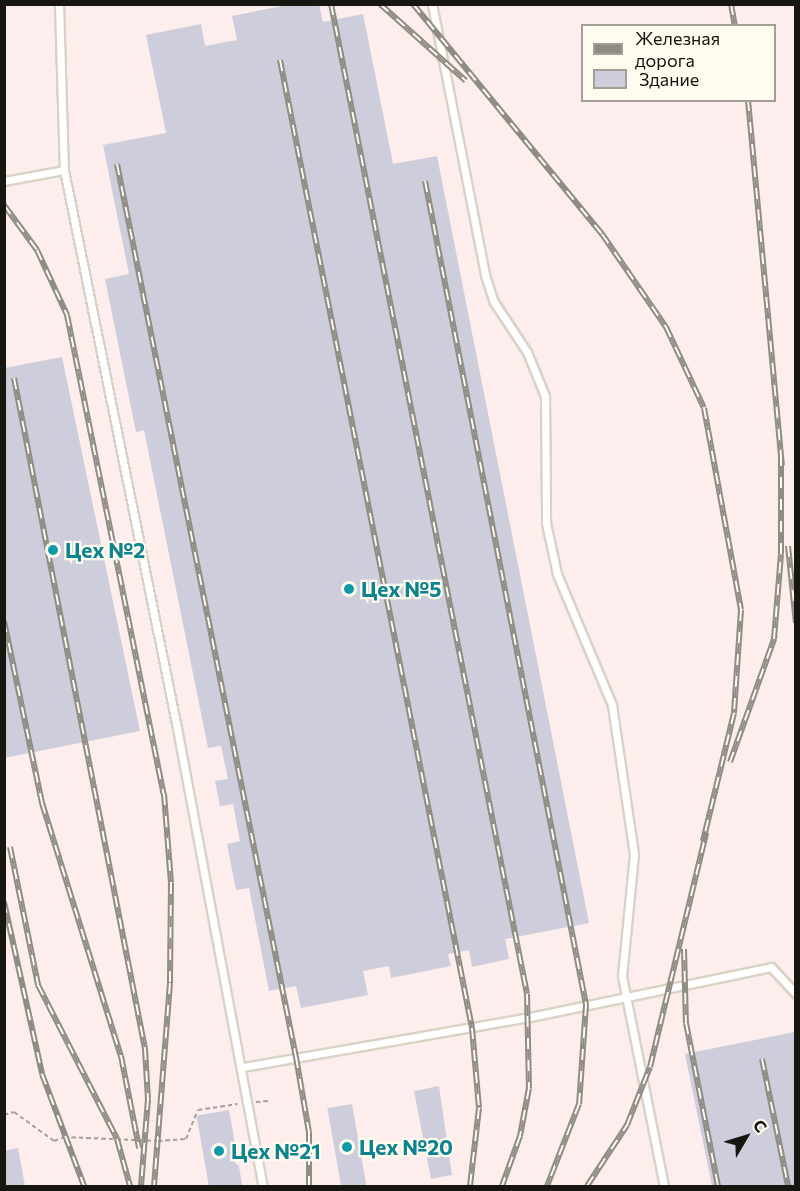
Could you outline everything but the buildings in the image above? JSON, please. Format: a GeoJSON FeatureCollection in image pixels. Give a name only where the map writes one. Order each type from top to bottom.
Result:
{"type":"FeatureCollection","features":[{"type":"Feature","properties":{"kind":"lane"},"geometry":{"type":"LineString","coordinates":[[59,4],[63,170],[243,1067],[263,1186]]}},
{"type":"Feature","properties":{"kind":"lane"},"geometry":{"type":"LineString","coordinates":[[432,4],[485,275],[494,302],[527,352],[545,396],[546,523],[557,574],[612,705],[634,854],[633,887],[623,940],[626,996],[664,1186]]}},
{"type":"Feature","properties":{"kind":"lane"},"geometry":{"type":"LineString","coordinates":[[4,181],[63,170]]}},
{"type":"Feature","properties":{"kind":"lane"},"geometry":{"type":"LineString","coordinates":[[243,1067],[771,967],[795,994]]}},
{"type":"Feature","properties":{"kind":"path"},"geometry":{"type":"LineString","coordinates":[[4,1115],[14,1113],[54,1140],[64,1137],[158,1141],[186,1139],[198,1110],[268,1101]]}},
{"type":"Feature","properties":{"kind":"shaded area"},"geometry":{"type":"Polygon","coordinates":[[[5,5],[795,5],[795,1186],[5,1186],[5,5]]]}},
{"type":"Feature","properties":{"kind":"railway"},"geometry":{"type":"LineString","coordinates":[[331,4],[527,994],[529,1088],[520,1136],[502,1186]]}},
{"type":"Feature","properties":{"kind":"railway"},"geometry":{"type":"LineString","coordinates":[[380,4],[466,81]]}},
{"type":"Feature","properties":{"kind":"railway"},"geometry":{"type":"LineString","coordinates":[[413,4],[602,234],[666,327],[704,408],[741,610],[734,713],[703,841]]}},
{"type":"Feature","properties":{"kind":"railway"},"geometry":{"type":"LineString","coordinates":[[731,4],[735,24]]}},
{"type":"Feature","properties":{"kind":"railway"},"geometry":{"type":"LineString","coordinates":[[280,60],[472,1028],[479,1108],[470,1186]]}},
{"type":"Feature","properties":{"kind":"railway"},"geometry":{"type":"LineString","coordinates":[[748,102],[782,465]]}},
{"type":"Feature","properties":{"kind":"railway"},"geometry":{"type":"LineString","coordinates":[[117,164],[296,1057],[309,1132],[309,1186]]}},
{"type":"Feature","properties":{"kind":"railway"},"geometry":{"type":"LineString","coordinates":[[425,181],[586,1005],[579,1104],[547,1186]]}},
{"type":"Feature","properties":{"kind":"railway"},"geometry":{"type":"LineString","coordinates":[[4,205],[37,250],[67,315],[164,794],[171,883],[170,983],[154,1186]]}},
{"type":"Feature","properties":{"kind":"railway"},"geometry":{"type":"LineString","coordinates":[[14,378],[145,1049],[148,1099],[141,1186]]}},
{"type":"Feature","properties":{"kind":"railway"},"geometry":{"type":"LineString","coordinates":[[730,762],[774,639],[781,554],[781,458]]}},
{"type":"Feature","properties":{"kind":"railway"},"geometry":{"type":"LineString","coordinates":[[788,546],[796,623]]}},
{"type":"Feature","properties":{"kind":"railway"},"geometry":{"type":"LineString","coordinates":[[4,621],[42,803],[121,1056],[139,1148]]}},
{"type":"Feature","properties":{"kind":"railway"},"geometry":{"type":"LineString","coordinates":[[587,1186],[627,1125],[650,1067],[706,833]]}},
{"type":"Feature","properties":{"kind":"railway"},"geometry":{"type":"LineString","coordinates":[[10,847],[38,985],[117,1139],[130,1186]]}},
{"type":"Feature","properties":{"kind":"railway"},"geometry":{"type":"LineString","coordinates":[[4,902],[42,1074],[84,1186]]}},
{"type":"Feature","properties":{"kind":"railway"},"geometry":{"type":"LineString","coordinates":[[684,949],[686,1023],[718,1186]]}},
{"type":"Feature","properties":{"kind":"railway"},"geometry":{"type":"LineString","coordinates":[[762,1059],[788,1186]]}},
{"type":"Feature","properties":{"kind":"place","name":"Цех №2"},"geometry":{"type":"Point","coordinates":[53,550]}},
{"type":"Feature","properties":{"kind":"place","name":"Цех №5"},"geometry":{"type":"Point","coordinates":[349,589]}},
{"type":"Feature","properties":{"kind":"place","name":"Цех №20"},"geometry":{"type":"Point","coordinates":[347,1147]}},
{"type":"Feature","properties":{"kind":"place","name":"Цех №21"},"geometry":{"type":"Point","coordinates":[219,1151]}}]}
